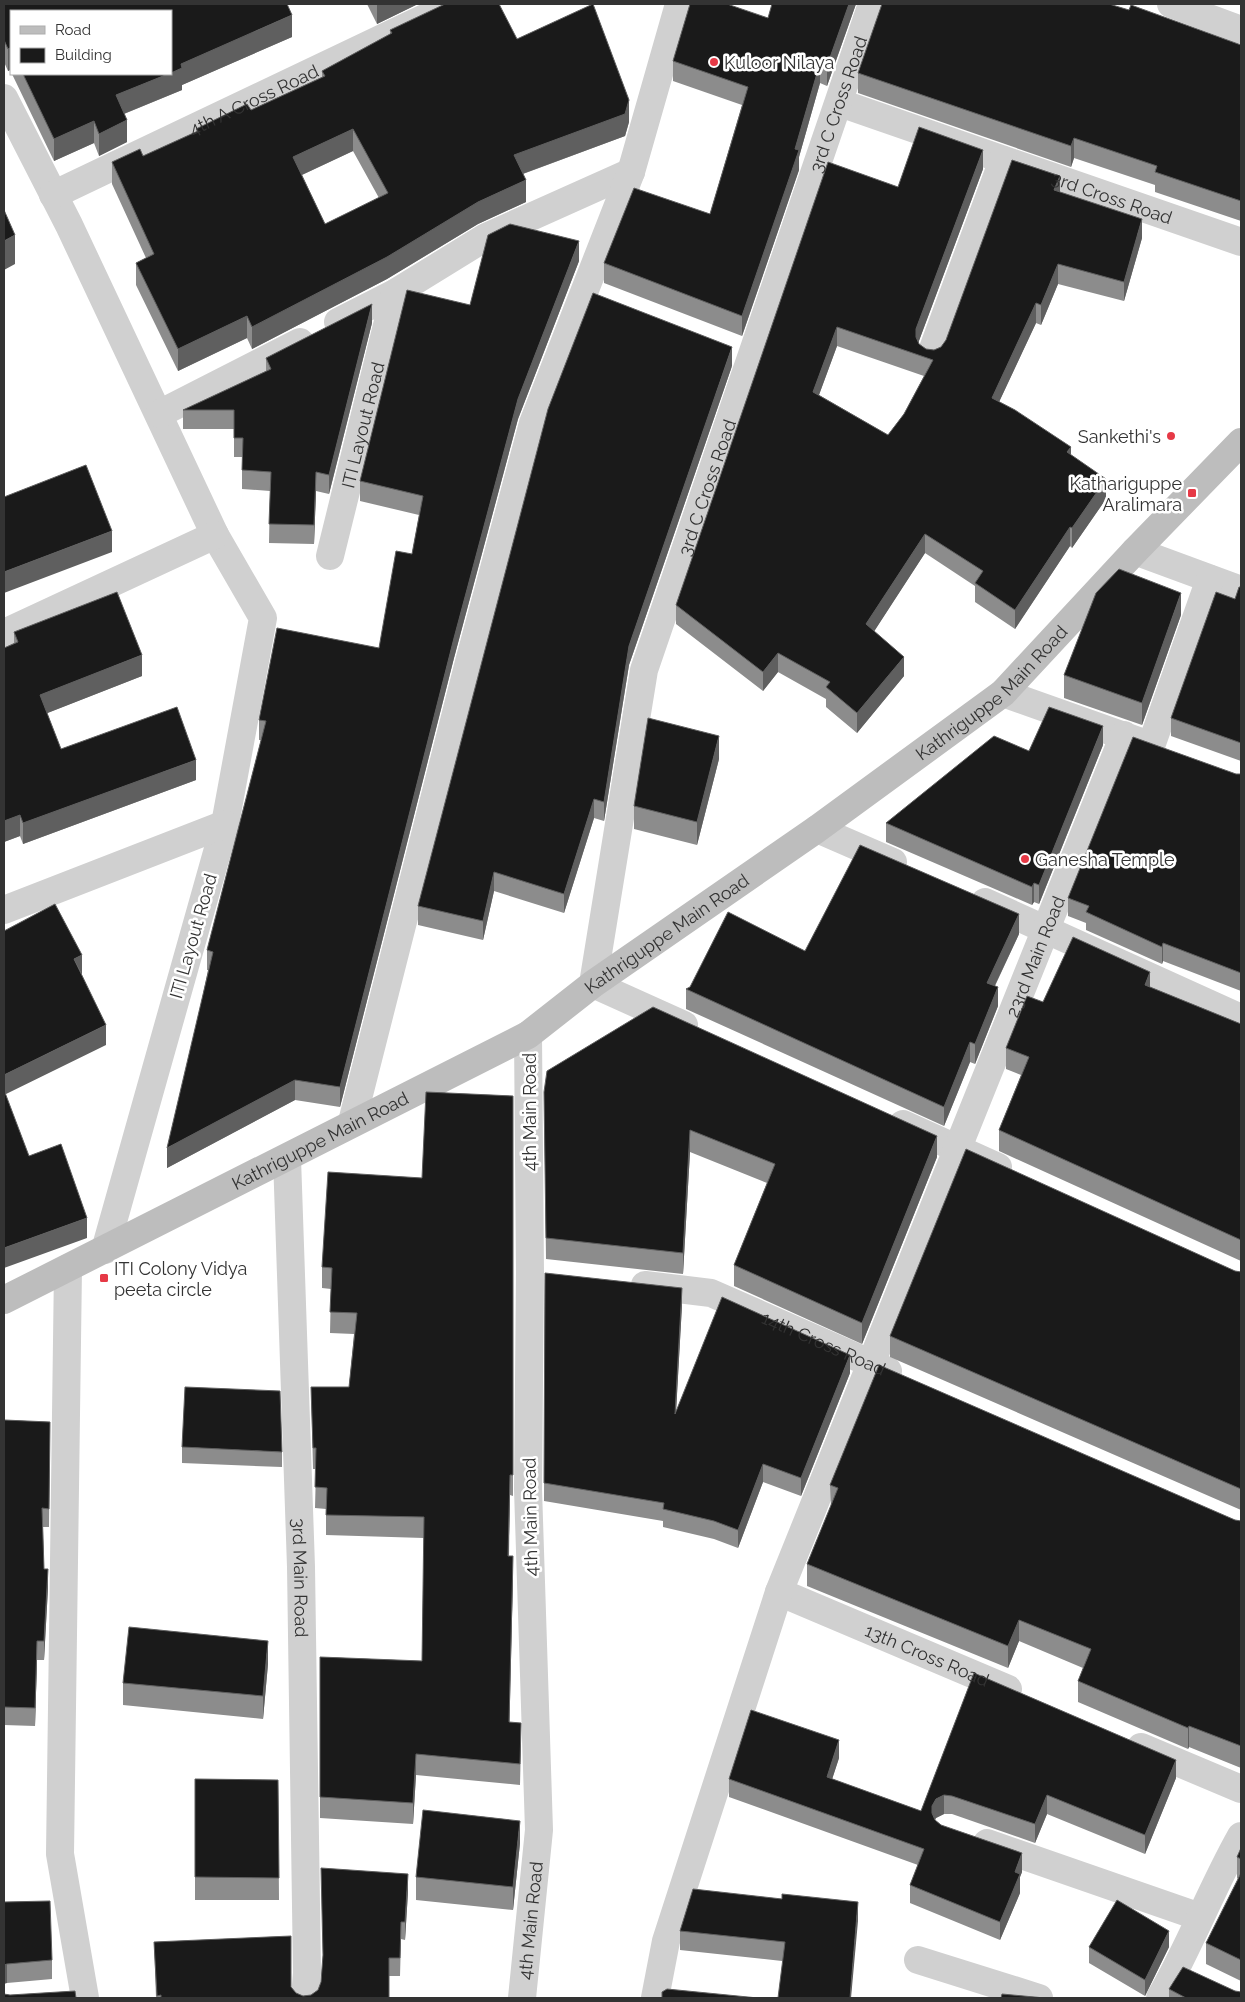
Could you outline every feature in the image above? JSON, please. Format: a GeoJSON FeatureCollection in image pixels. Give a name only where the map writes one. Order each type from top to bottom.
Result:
{"type":"FeatureCollection","features":[{"type":"Feature","properties":{"kind":"main road","name":"Kathriguppe Main Road"},"geometry":{"type":"LineString","coordinates":[[4,1300],[528,1034],[594,984],[817,829],[1003,692],[1135,551],[1241,442]]}},
{"type":"Feature","properties":{"kind":"street","name":"4th A Cross Road"},"geometry":{"type":"LineString","coordinates":[[52,194],[454,4]]}},
{"type":"Feature","properties":{"kind":"street"},"geometry":{"type":"LineString","coordinates":[[352,1122],[466,671],[533,424],[631,172],[679,4]]}},
{"type":"Feature","properties":{"kind":"street","name":"3rd C Cross Road"},"geometry":{"type":"LineString","coordinates":[[594,984],[644,670],[840,103],[872,4]]}},
{"type":"Feature","properties":{"kind":"street"},"geometry":{"type":"LineString","coordinates":[[1172,4],[1241,30]]}},
{"type":"Feature","properties":{"kind":"street"},"geometry":{"type":"LineString","coordinates":[[4,98],[52,194],[70,225],[216,535],[4,633]]}},
{"type":"Feature","properties":{"kind":"street","name":"3rd Cross Road"},"geometry":{"type":"LineString","coordinates":[[840,103],[1241,242]]}},
{"type":"Feature","properties":{"kind":"street"},"geometry":{"type":"LineString","coordinates":[[931,354],[1004,160]]}},
{"type":"Feature","properties":{"kind":"street"},"geometry":{"type":"LineString","coordinates":[[159,414],[394,293],[486,237],[631,172]]}},
{"type":"Feature","properties":{"kind":"street"},"geometry":{"type":"LineString","coordinates":[[584,292],[612,303]]}},
{"type":"Feature","properties":{"kind":"street","name":"ITI Layout Road"},"geometry":{"type":"LineString","coordinates":[[330,556],[394,293]]}},
{"type":"Feature","properties":{"kind":"street"},"geometry":{"type":"LineString","coordinates":[[724,346],[752,357]]}},
{"type":"Feature","properties":{"kind":"street","name":"ITI Layout Road"},"geometry":{"type":"LineString","coordinates":[[105,1250],[225,824],[263,618],[216,535]]}},
{"type":"Feature","properties":{"kind":"street"},"geometry":{"type":"LineString","coordinates":[[1135,551],[1241,590]]}},
{"type":"Feature","properties":{"kind":"street"},"geometry":{"type":"LineString","coordinates":[[1151,746],[1210,578]]}},
{"type":"Feature","properties":{"kind":"street"},"geometry":{"type":"LineString","coordinates":[[1003,692],[1178,755]]}},
{"type":"Feature","properties":{"kind":"street","name":"23rd Main Road"},"geometry":{"type":"LineString","coordinates":[[655,1998],[666,1941],[779,1592],[1124,735]]}},
{"type":"Feature","properties":{"kind":"street"},"geometry":{"type":"LineString","coordinates":[[4,910],[225,824]]}},
{"type":"Feature","properties":{"kind":"street"},"geometry":{"type":"LineString","coordinates":[[817,829],[920,873]]}},
{"type":"Feature","properties":{"kind":"street"},"geometry":{"type":"LineString","coordinates":[[965,893],[1241,1018]]}},
{"type":"Feature","properties":{"kind":"street"},"geometry":{"type":"LineString","coordinates":[[594,984],[703,1033]]}},
{"type":"Feature","properties":{"kind":"street","name":"4th Main Road"},"geometry":{"type":"LineString","coordinates":[[522,1998],[539,1830],[528,1489],[530,1273],[528,1034]]}},
{"type":"Feature","properties":{"kind":"street"},"geometry":{"type":"LineString","coordinates":[[885,1116],[1020,1177]]}},
{"type":"Feature","properties":{"kind":"street","name":"3rd Main Road"},"geometry":{"type":"LineString","coordinates":[[287,1158],[301,1577],[307,1973],[305,1998]]}},
{"type":"Feature","properties":{"kind":"street"},"geometry":{"type":"LineString","coordinates":[[56,1995],[85,1995],[60,1854],[68,1268]]}},
{"type":"Feature","properties":{"kind":"street"},"geometry":{"type":"LineString","coordinates":[[530,1273],[559,1276]]}},
{"type":"Feature","properties":{"kind":"street","name":"14th Cross Road"},"geometry":{"type":"LineString","coordinates":[[616,1282],[711,1293],[914,1383]]}},
{"type":"Feature","properties":{"kind":"street","name":"13th Cross Road"},"geometry":{"type":"LineString","coordinates":[[779,1592],[1033,1700]]}},
{"type":"Feature","properties":{"kind":"street"},"geometry":{"type":"LineString","coordinates":[[1114,1735],[1241,1789]]}},
{"type":"Feature","properties":{"kind":"street"},"geometry":{"type":"LineString","coordinates":[[965,1836],[1200,1917]]}},
{"type":"Feature","properties":{"kind":"street"},"geometry":{"type":"LineString","coordinates":[[1160,1998],[1189,1974],[1200,1917],[1221,1871],[1241,1836]]}},
{"type":"Feature","properties":{"kind":"street"},"geometry":{"type":"LineString","coordinates":[[918,1960],[1039,1998]]}},
{"type":"Feature","properties":{"kind":"building"},"geometry":{"type":"Polygon","coordinates":[[[4,4],[287,4],[292,15],[181,64],[182,68],[172,73],[172,10],[10,10],[10,48],[8,49],[4,40],[4,4]]]}},
{"type":"Feature","properties":{"kind":"building"},"geometry":{"type":"Polygon","coordinates":[[[445,4],[499,4],[517,39],[593,4],[629,100],[625,114],[514,155],[526,180],[478,202],[387,257],[252,327],[247,316],[178,349],[136,263],[154,254],[112,162],[140,149],[143,156],[198,131],[196,129],[247,104],[251,110],[325,76],[322,71],[392,33],[390,30],[445,4]],[[353,129],[293,157],[325,224],[388,193],[353,129]]]}},
{"type":"Feature","properties":{"kind":"building"},"geometry":{"type":"Polygon","coordinates":[[[690,4],[727,4],[768,18],[772,4],[849,4],[827,66],[820,63],[795,149],[799,150],[742,316],[604,263],[634,188],[710,214],[748,87],[673,61],[690,4]]]}},
{"type":"Feature","properties":{"kind":"building"},"geometry":{"type":"Polygon","coordinates":[[[882,4],[1109,4],[1129,10],[1131,5],[1241,45],[1241,201],[1155,172],[1157,166],[1074,138],[1071,146],[858,73],[882,4]]]}},
{"type":"Feature","properties":{"kind":"building"},"geometry":{"type":"Polygon","coordinates":[[[23,75],[166,75],[116,95],[127,120],[99,134],[94,121],[54,139],[23,75]]]}},
{"type":"Feature","properties":{"kind":"building"},"geometry":{"type":"Polygon","coordinates":[[[919,127],[983,150],[916,329],[916,337],[919,344],[926,349],[934,350],[941,347],[946,340],[1012,160],[1060,176],[1054,190],[1142,219],[1124,282],[1058,264],[1041,305],[1036,303],[992,398],[1015,410],[1071,447],[1067,452],[1106,479],[1072,528],[1070,527],[1015,610],[975,583],[983,571],[925,534],[866,624],[904,657],[857,713],[826,687],[830,682],[778,653],[763,672],[676,605],[828,162],[898,187],[919,127]],[[837,327],[813,392],[888,435],[904,414],[933,360],[837,327]]]}},
{"type":"Feature","properties":{"kind":"building"},"geometry":{"type":"Polygon","coordinates":[[[4,210],[15,235],[4,241],[4,210]]]}},
{"type":"Feature","properties":{"kind":"building"},"geometry":{"type":"Polygon","coordinates":[[[510,224],[579,241],[518,399],[454,638],[340,1087],[295,1080],[167,1148],[213,952],[207,950],[266,721],[259,720],[277,628],[379,648],[396,551],[412,554],[423,496],[360,481],[407,290],[470,305],[488,235],[510,224]]]}},
{"type":"Feature","properties":{"kind":"building"},"geometry":{"type":"Polygon","coordinates":[[[593,293],[732,347],[629,646],[604,802],[594,799],[564,894],[494,872],[483,921],[418,906],[548,409],[593,293]]]}},
{"type":"Feature","properties":{"kind":"building"},"geometry":{"type":"Polygon","coordinates":[[[372,304],[329,475],[316,472],[314,525],[269,524],[271,472],[242,470],[243,438],[234,438],[234,410],[183,410],[271,369],[266,358],[372,304]]]}},
{"type":"Feature","properties":{"kind":"building"},"geometry":{"type":"Polygon","coordinates":[[[86,465],[112,531],[4,572],[4,497],[86,465]]]}},
{"type":"Feature","properties":{"kind":"building"},"geometry":{"type":"Polygon","coordinates":[[[1119,569],[1181,593],[1142,703],[1064,675],[1096,593],[1119,569]]]}},
{"type":"Feature","properties":{"kind":"building"},"geometry":{"type":"Polygon","coordinates":[[[1239,587],[1241,587],[1241,743],[1171,718],[1216,592],[1235,599],[1239,587]]]}},
{"type":"Feature","properties":{"kind":"building"},"geometry":{"type":"Polygon","coordinates":[[[117,592],[142,655],[40,695],[61,749],[177,707],[196,760],[23,823],[20,815],[4,821],[4,648],[18,642],[14,632],[117,592]]]}},
{"type":"Feature","properties":{"kind":"building"},"geometry":{"type":"Polygon","coordinates":[[[1049,707],[1103,726],[1039,885],[1034,883],[1032,887],[886,823],[994,736],[1029,751],[1049,707]]]}},
{"type":"Feature","properties":{"kind":"building"},"geometry":{"type":"Polygon","coordinates":[[[648,718],[719,736],[697,822],[634,806],[648,718]]]}},
{"type":"Feature","properties":{"kind":"building"},"geometry":{"type":"Polygon","coordinates":[[[1133,737],[1236,774],[1241,774],[1241,973],[1163,943],[1162,947],[1086,912],[1089,906],[1068,898],[1133,737]]]}},
{"type":"Feature","properties":{"kind":"building"},"geometry":{"type":"Polygon","coordinates":[[[860,845],[1019,914],[987,983],[998,987],[975,1044],[970,1042],[944,1107],[686,989],[690,987],[728,912],[805,951],[860,845]]]}},
{"type":"Feature","properties":{"kind":"building"},"geometry":{"type":"Polygon","coordinates":[[[55,904],[82,955],[74,959],[106,1025],[4,1075],[4,931],[55,904]]]}},
{"type":"Feature","properties":{"kind":"building"},"geometry":{"type":"Polygon","coordinates":[[[1073,937],[1150,972],[1145,985],[1241,1024],[1241,1240],[999,1130],[1029,1057],[1006,1048],[1027,996],[1043,1002],[1073,937]]]}},
{"type":"Feature","properties":{"kind":"building"},"geometry":{"type":"Polygon","coordinates":[[[653,1007],[937,1136],[862,1323],[734,1265],[775,1164],[690,1130],[683,1253],[546,1238],[544,1092],[547,1071],[653,1007]]]}},
{"type":"Feature","properties":{"kind":"building"},"geometry":{"type":"Polygon","coordinates":[[[4,1090],[29,1156],[61,1144],[87,1218],[4,1248],[4,1090]]]}},
{"type":"Feature","properties":{"kind":"building"},"geometry":{"type":"Polygon","coordinates":[[[426,1092],[513,1096],[513,1475],[510,1475],[508,1556],[513,1556],[509,1722],[521,1723],[520,1764],[416,1754],[413,1803],[320,1797],[320,1657],[422,1661],[424,1517],[326,1515],[327,1488],[315,1487],[316,1448],[313,1448],[311,1387],[349,1387],[357,1313],[330,1312],[332,1268],[322,1267],[328,1172],[422,1178],[426,1092]]]}},
{"type":"Feature","properties":{"kind":"building"},"geometry":{"type":"Polygon","coordinates":[[[966,1149],[1235,1271],[1241,1272],[1241,1489],[890,1336],[966,1149]]]}},
{"type":"Feature","properties":{"kind":"building"},"geometry":{"type":"Polygon","coordinates":[[[545,1273],[682,1288],[675,1414],[722,1297],[850,1355],[801,1478],[763,1464],[738,1530],[714,1521],[663,1509],[664,1503],[544,1483],[545,1273]]]}},
{"type":"Feature","properties":{"kind":"building"},"geometry":{"type":"Polygon","coordinates":[[[879,1365],[1241,1521],[1241,1746],[1189,1726],[1188,1728],[1078,1681],[1091,1649],[1019,1620],[1008,1646],[807,1564],[838,1488],[830,1485],[879,1365]]]}},
{"type":"Feature","properties":{"kind":"building"},"geometry":{"type":"Polygon","coordinates":[[[185,1387],[280,1391],[282,1452],[182,1447],[185,1387]]]}},
{"type":"Feature","properties":{"kind":"building"},"geometry":{"type":"Polygon","coordinates":[[[4,1420],[50,1422],[49,1509],[42,1508],[44,1569],[48,1569],[44,1641],[37,1641],[35,1708],[4,1707],[4,1420]]]}},
{"type":"Feature","properties":{"kind":"building"},"geometry":{"type":"Polygon","coordinates":[[[129,1627],[268,1641],[263,1696],[123,1683],[129,1627]]]}},
{"type":"Feature","properties":{"kind":"building"},"geometry":{"type":"Polygon","coordinates":[[[974,1673],[1176,1760],[1145,1835],[1047,1795],[1035,1824],[952,1796],[944,1795],[936,1799],[932,1806],[932,1813],[935,1820],[941,1825],[1022,1853],[1015,1872],[1020,1874],[1000,1922],[910,1885],[924,1849],[729,1779],[751,1710],[839,1740],[827,1777],[921,1811],[974,1673]]]}},
{"type":"Feature","properties":{"kind":"building"},"geometry":{"type":"Polygon","coordinates":[[[195,1779],[278,1780],[279,1878],[195,1877],[195,1779]]]}},
{"type":"Feature","properties":{"kind":"building"},"geometry":{"type":"Polygon","coordinates":[[[423,1810],[520,1821],[513,1887],[416,1877],[423,1810]]]}},
{"type":"Feature","properties":{"kind":"building"},"geometry":{"type":"Polygon","coordinates":[[[1241,1848],[1241,1859],[1237,1857],[1241,1848]]]}},
{"type":"Feature","properties":{"kind":"building"},"geometry":{"type":"Polygon","coordinates":[[[321,1868],[408,1874],[405,1922],[401,1922],[400,1958],[389,1958],[389,1998],[161,1998],[161,1995],[157,1996],[154,1942],[291,1936],[291,1987],[296,1993],[303,1996],[311,1995],[318,1990],[321,1982],[323,1955],[321,1868]]]}},
{"type":"Feature","properties":{"kind":"building"},"geometry":{"type":"Polygon","coordinates":[[[1241,1873],[1241,1960],[1206,1943],[1241,1873]]]}},
{"type":"Feature","properties":{"kind":"building"},"geometry":{"type":"Polygon","coordinates":[[[693,1889],[782,1899],[782,1894],[858,1902],[850,1998],[778,1998],[785,1942],[680,1931],[693,1889]]]}},
{"type":"Feature","properties":{"kind":"building"},"geometry":{"type":"Polygon","coordinates":[[[1117,1900],[1169,1931],[1145,1980],[1089,1947],[1117,1900]]]}},
{"type":"Feature","properties":{"kind":"building"},"geometry":{"type":"Polygon","coordinates":[[[50,1901],[52,1960],[4,1965],[4,1902],[50,1901]]]}},
{"type":"Feature","properties":{"kind":"building"},"geometry":{"type":"Polygon","coordinates":[[[1183,1967],[1241,1992],[1241,1998],[1186,1998],[1169,1989],[1183,1967]]]}},
{"type":"Feature","properties":{"kind":"building"},"geometry":{"type":"Polygon","coordinates":[[[667,1989],[758,1998],[662,1998],[662,1992],[667,1989]]]}},
{"type":"Feature","properties":{"kind":"building"},"geometry":{"type":"Polygon","coordinates":[[[75,1991],[76,1998],[4,1998],[4,1994],[75,1991]]]}},
{"type":"Feature","properties":{"kind":"building"},"geometry":{"type":"Polygon","coordinates":[[[1002,1994],[1045,1998],[1001,1998],[1002,1994]]]}},
{"type":"Feature","properties":{"kind":"place","name":"Kuloor Nilaya"},"geometry":{"type":"Point","coordinates":[714,62]}},
{"type":"Feature","properties":{"kind":"place","name":"Sankethi's"},"geometry":{"type":"Point","coordinates":[1171,436]}},
{"type":"Feature","properties":{"kind":"place","name":"Kathariguppe Aralimara"},"geometry":{"type":"Point","coordinates":[1192,493]}},
{"type":"Feature","properties":{"kind":"place","name":"Ganesha Temple"},"geometry":{"type":"Point","coordinates":[1025,859]}},
{"type":"Feature","properties":{"kind":"place","name":"ITI Colony Vidya peeta circle"},"geometry":{"type":"Point","coordinates":[104,1278]}}]}
